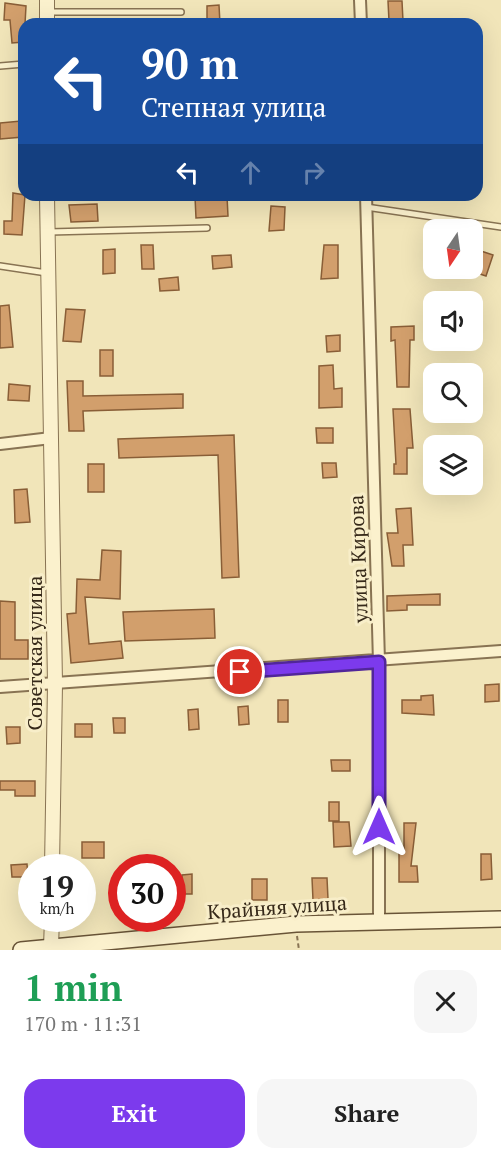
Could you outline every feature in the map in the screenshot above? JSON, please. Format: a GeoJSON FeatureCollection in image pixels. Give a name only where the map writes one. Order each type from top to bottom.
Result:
{"type":"FeatureCollection","features":[{"type":"Feature","properties":{"kind":"main road","name":"Крайняя улица"},"geometry":{"type":"LineString","coordinates":[[21,950],[296,924],[501,919]]}},
{"type":"Feature","properties":{"kind":"street"},"geometry":{"type":"LineString","coordinates":[[360,0],[361,18]]}},
{"type":"Feature","properties":{"kind":"street","name":"Советская улица"},"geometry":{"type":"LineString","coordinates":[[47,201],[55,684],[52,854]]}},
{"type":"Feature","properties":{"kind":"street","name":"улица Кирова"},"geometry":{"type":"LineString","coordinates":[[366,201],[379,662],[379,921]]}},
{"type":"Feature","properties":{"kind":"street"},"geometry":{"type":"LineString","coordinates":[[0,444],[51,438]]}},
{"type":"Feature","properties":{"kind":"street"},"geometry":{"type":"LineString","coordinates":[[0,687],[379,662],[501,651]]}},
{"type":"Feature","properties":{"kind":"street"},"geometry":{"type":"LineString","coordinates":[[51,947],[52,932]]}},
{"type":"Feature","properties":{"kind":"lane"},"geometry":{"type":"LineString","coordinates":[[47,12],[181,12]]}},
{"type":"Feature","properties":{"kind":"lane"},"geometry":{"type":"LineString","coordinates":[[0,66],[18,64]]}},
{"type":"Feature","properties":{"kind":"lane"},"geometry":{"type":"LineString","coordinates":[[366,201],[501,227]]}},
{"type":"Feature","properties":{"kind":"lane"},"geometry":{"type":"LineString","coordinates":[[47,232],[207,228]]}},
{"type":"Feature","properties":{"kind":"lane"},"geometry":{"type":"LineString","coordinates":[[0,266],[47,273]]}},
{"type":"Feature","properties":{"kind":"building"},"geometry":{"type":"Polygon","coordinates":[[[388,1],[402,1],[403,18],[389,18],[388,1]]]}},
{"type":"Feature","properties":{"kind":"building"},"geometry":{"type":"Polygon","coordinates":[[[5,3],[26,6],[25,18],[18,18],[18,42],[12,43],[10,20],[4,20],[5,3]]]}},
{"type":"Feature","properties":{"kind":"building"},"geometry":{"type":"Polygon","coordinates":[[[219,5],[220,18],[207,18],[207,6],[219,5]]]}},
{"type":"Feature","properties":{"kind":"building"},"geometry":{"type":"Polygon","coordinates":[[[18,121],[18,137],[0,139],[0,123],[18,121]]]}},
{"type":"Feature","properties":{"kind":"building"},"geometry":{"type":"Polygon","coordinates":[[[13,193],[18,194],[18,201],[25,201],[22,235],[4,234],[4,221],[12,221],[13,193]]]}},
{"type":"Feature","properties":{"kind":"building"},"geometry":{"type":"Polygon","coordinates":[[[195,201],[227,201],[228,216],[196,218],[195,201]]]}},
{"type":"Feature","properties":{"kind":"building"},"geometry":{"type":"Polygon","coordinates":[[[97,204],[98,221],[71,222],[69,205],[97,204]]]}},
{"type":"Feature","properties":{"kind":"building"},"geometry":{"type":"Polygon","coordinates":[[[271,206],[285,207],[284,230],[269,231],[271,206]]]}},
{"type":"Feature","properties":{"kind":"building"},"geometry":{"type":"Polygon","coordinates":[[[141,245],[153,245],[154,269],[142,269],[141,245]]]}},
{"type":"Feature","properties":{"kind":"building"},"geometry":{"type":"Polygon","coordinates":[[[324,245],[338,245],[338,278],[321,279],[324,245]]]}},
{"type":"Feature","properties":{"kind":"building"},"geometry":{"type":"Polygon","coordinates":[[[115,249],[115,273],[103,274],[103,250],[115,249]]]}},
{"type":"Feature","properties":{"kind":"building"},"geometry":{"type":"Polygon","coordinates":[[[483,252],[493,255],[486,276],[483,275],[483,252]]]}},
{"type":"Feature","properties":{"kind":"building"},"geometry":{"type":"Polygon","coordinates":[[[231,255],[232,267],[213,269],[212,256],[231,255]]]}},
{"type":"Feature","properties":{"kind":"building"},"geometry":{"type":"Polygon","coordinates":[[[178,277],[179,290],[160,291],[159,279],[178,277]]]}},
{"type":"Feature","properties":{"kind":"building"},"geometry":{"type":"Polygon","coordinates":[[[9,305],[13,347],[0,348],[0,306],[9,305]]]}},
{"type":"Feature","properties":{"kind":"building"},"geometry":{"type":"Polygon","coordinates":[[[66,309],[85,310],[81,342],[63,341],[66,309]]]}},
{"type":"Feature","properties":{"kind":"building"},"geometry":{"type":"Polygon","coordinates":[[[414,326],[414,340],[410,340],[409,387],[397,387],[395,340],[391,341],[391,327],[414,326]]]}},
{"type":"Feature","properties":{"kind":"building"},"geometry":{"type":"Polygon","coordinates":[[[340,335],[340,351],[327,352],[326,336],[340,335]]]}},
{"type":"Feature","properties":{"kind":"building"},"geometry":{"type":"Polygon","coordinates":[[[100,350],[113,350],[113,376],[100,376],[100,350]]]}},
{"type":"Feature","properties":{"kind":"building"},"geometry":{"type":"Polygon","coordinates":[[[333,365],[334,389],[342,388],[342,407],[319,408],[319,366],[333,365]]]}},
{"type":"Feature","properties":{"kind":"building"},"geometry":{"type":"Polygon","coordinates":[[[67,381],[83,381],[83,396],[183,394],[183,408],[83,411],[84,431],[69,431],[67,381]]]}},
{"type":"Feature","properties":{"kind":"building"},"geometry":{"type":"Polygon","coordinates":[[[9,384],[30,386],[29,401],[8,400],[9,384]]]}},
{"type":"Feature","properties":{"kind":"building"},"geometry":{"type":"Polygon","coordinates":[[[393,409],[410,409],[413,448],[407,448],[407,474],[394,474],[394,464],[396,464],[393,409]]]}},
{"type":"Feature","properties":{"kind":"building"},"geometry":{"type":"Polygon","coordinates":[[[316,428],[333,428],[333,443],[317,443],[316,428]]]}},
{"type":"Feature","properties":{"kind":"building"},"geometry":{"type":"Polygon","coordinates":[[[234,435],[239,577],[222,578],[218,455],[119,458],[118,439],[234,435]]]}},
{"type":"Feature","properties":{"kind":"building"},"geometry":{"type":"Polygon","coordinates":[[[322,463],[336,463],[337,477],[323,478],[322,463]]]}},
{"type":"Feature","properties":{"kind":"building"},"geometry":{"type":"Polygon","coordinates":[[[88,464],[104,464],[104,492],[88,492],[88,464]]]}},
{"type":"Feature","properties":{"kind":"building"},"geometry":{"type":"Polygon","coordinates":[[[27,489],[30,522],[15,523],[14,490],[27,489]]]}},
{"type":"Feature","properties":{"kind":"building"},"geometry":{"type":"Polygon","coordinates":[[[411,508],[413,545],[403,545],[404,566],[392,566],[387,533],[398,533],[396,509],[411,508]]]}},
{"type":"Feature","properties":{"kind":"building"},"geometry":{"type":"Polygon","coordinates":[[[102,550],[121,551],[120,599],[85,597],[89,644],[121,641],[123,658],[71,663],[67,614],[76,613],[77,579],[100,580],[102,550]]]}},
{"type":"Feature","properties":{"kind":"building"},"geometry":{"type":"Polygon","coordinates":[[[440,594],[440,605],[407,605],[407,610],[387,611],[387,596],[440,594]]]}},
{"type":"Feature","properties":{"kind":"building"},"geometry":{"type":"Polygon","coordinates":[[[0,601],[15,602],[15,640],[28,640],[28,659],[0,659],[0,601]]]}},
{"type":"Feature","properties":{"kind":"building"},"geometry":{"type":"Polygon","coordinates":[[[214,609],[215,638],[125,641],[123,612],[214,609]]]}},
{"type":"Feature","properties":{"kind":"building"},"geometry":{"type":"Polygon","coordinates":[[[499,684],[499,701],[485,702],[485,685],[499,684]]]}},
{"type":"Feature","properties":{"kind":"building"},"geometry":{"type":"Polygon","coordinates":[[[433,695],[434,715],[402,713],[402,700],[421,700],[421,696],[433,695]]]}},
{"type":"Feature","properties":{"kind":"building"},"geometry":{"type":"Polygon","coordinates":[[[278,700],[288,700],[288,722],[278,722],[278,700]]]}},
{"type":"Feature","properties":{"kind":"building"},"geometry":{"type":"Polygon","coordinates":[[[248,706],[249,724],[239,725],[238,707],[248,706]]]}},
{"type":"Feature","properties":{"kind":"building"},"geometry":{"type":"Polygon","coordinates":[[[198,709],[199,729],[189,730],[188,710],[198,709]]]}},
{"type":"Feature","properties":{"kind":"building"},"geometry":{"type":"Polygon","coordinates":[[[113,718],[125,718],[125,733],[114,733],[113,718]]]}},
{"type":"Feature","properties":{"kind":"building"},"geometry":{"type":"Polygon","coordinates":[[[75,724],[92,724],[92,737],[75,737],[75,724]]]}},
{"type":"Feature","properties":{"kind":"building"},"geometry":{"type":"Polygon","coordinates":[[[6,727],[20,727],[20,743],[7,744],[6,727]]]}},
{"type":"Feature","properties":{"kind":"building"},"geometry":{"type":"Polygon","coordinates":[[[331,760],[350,760],[350,771],[332,771],[331,760]]]}},
{"type":"Feature","properties":{"kind":"building"},"geometry":{"type":"Polygon","coordinates":[[[0,781],[35,781],[35,796],[15,796],[15,790],[0,790],[0,781]]]}},
{"type":"Feature","properties":{"kind":"building"},"geometry":{"type":"Polygon","coordinates":[[[329,802],[339,802],[339,821],[329,821],[329,802]]]}},
{"type":"Feature","properties":{"kind":"building"},"geometry":{"type":"Polygon","coordinates":[[[333,822],[349,822],[351,846],[334,847],[333,822]]]}},
{"type":"Feature","properties":{"kind":"building"},"geometry":{"type":"Polygon","coordinates":[[[404,823],[416,823],[411,866],[417,866],[418,882],[399,882],[399,851],[404,850],[404,823]]]}},
{"type":"Feature","properties":{"kind":"building"},"geometry":{"type":"Polygon","coordinates":[[[82,842],[104,842],[104,858],[96,858],[96,854],[82,854],[82,842]]]}},
{"type":"Feature","properties":{"kind":"building"},"geometry":{"type":"Polygon","coordinates":[[[481,854],[491,854],[492,879],[481,880],[481,854]]]}},
{"type":"Feature","properties":{"kind":"building"},"geometry":{"type":"Polygon","coordinates":[[[11,865],[18,865],[18,877],[12,877],[11,865]]]}},
{"type":"Feature","properties":{"kind":"building"},"geometry":{"type":"Polygon","coordinates":[[[192,874],[192,894],[186,894],[186,875],[192,874]]]}},
{"type":"Feature","properties":{"kind":"building"},"geometry":{"type":"Polygon","coordinates":[[[312,878],[327,878],[328,899],[313,900],[312,878]]]}},
{"type":"Feature","properties":{"kind":"building"},"geometry":{"type":"Polygon","coordinates":[[[252,879],[267,879],[267,900],[252,900],[252,879]]]}},
{"type":"Feature","properties":{"kind":"route"},"geometry":{"type":"LineString","coordinates":[[240,672],[379,662],[379,827]]}}]}
